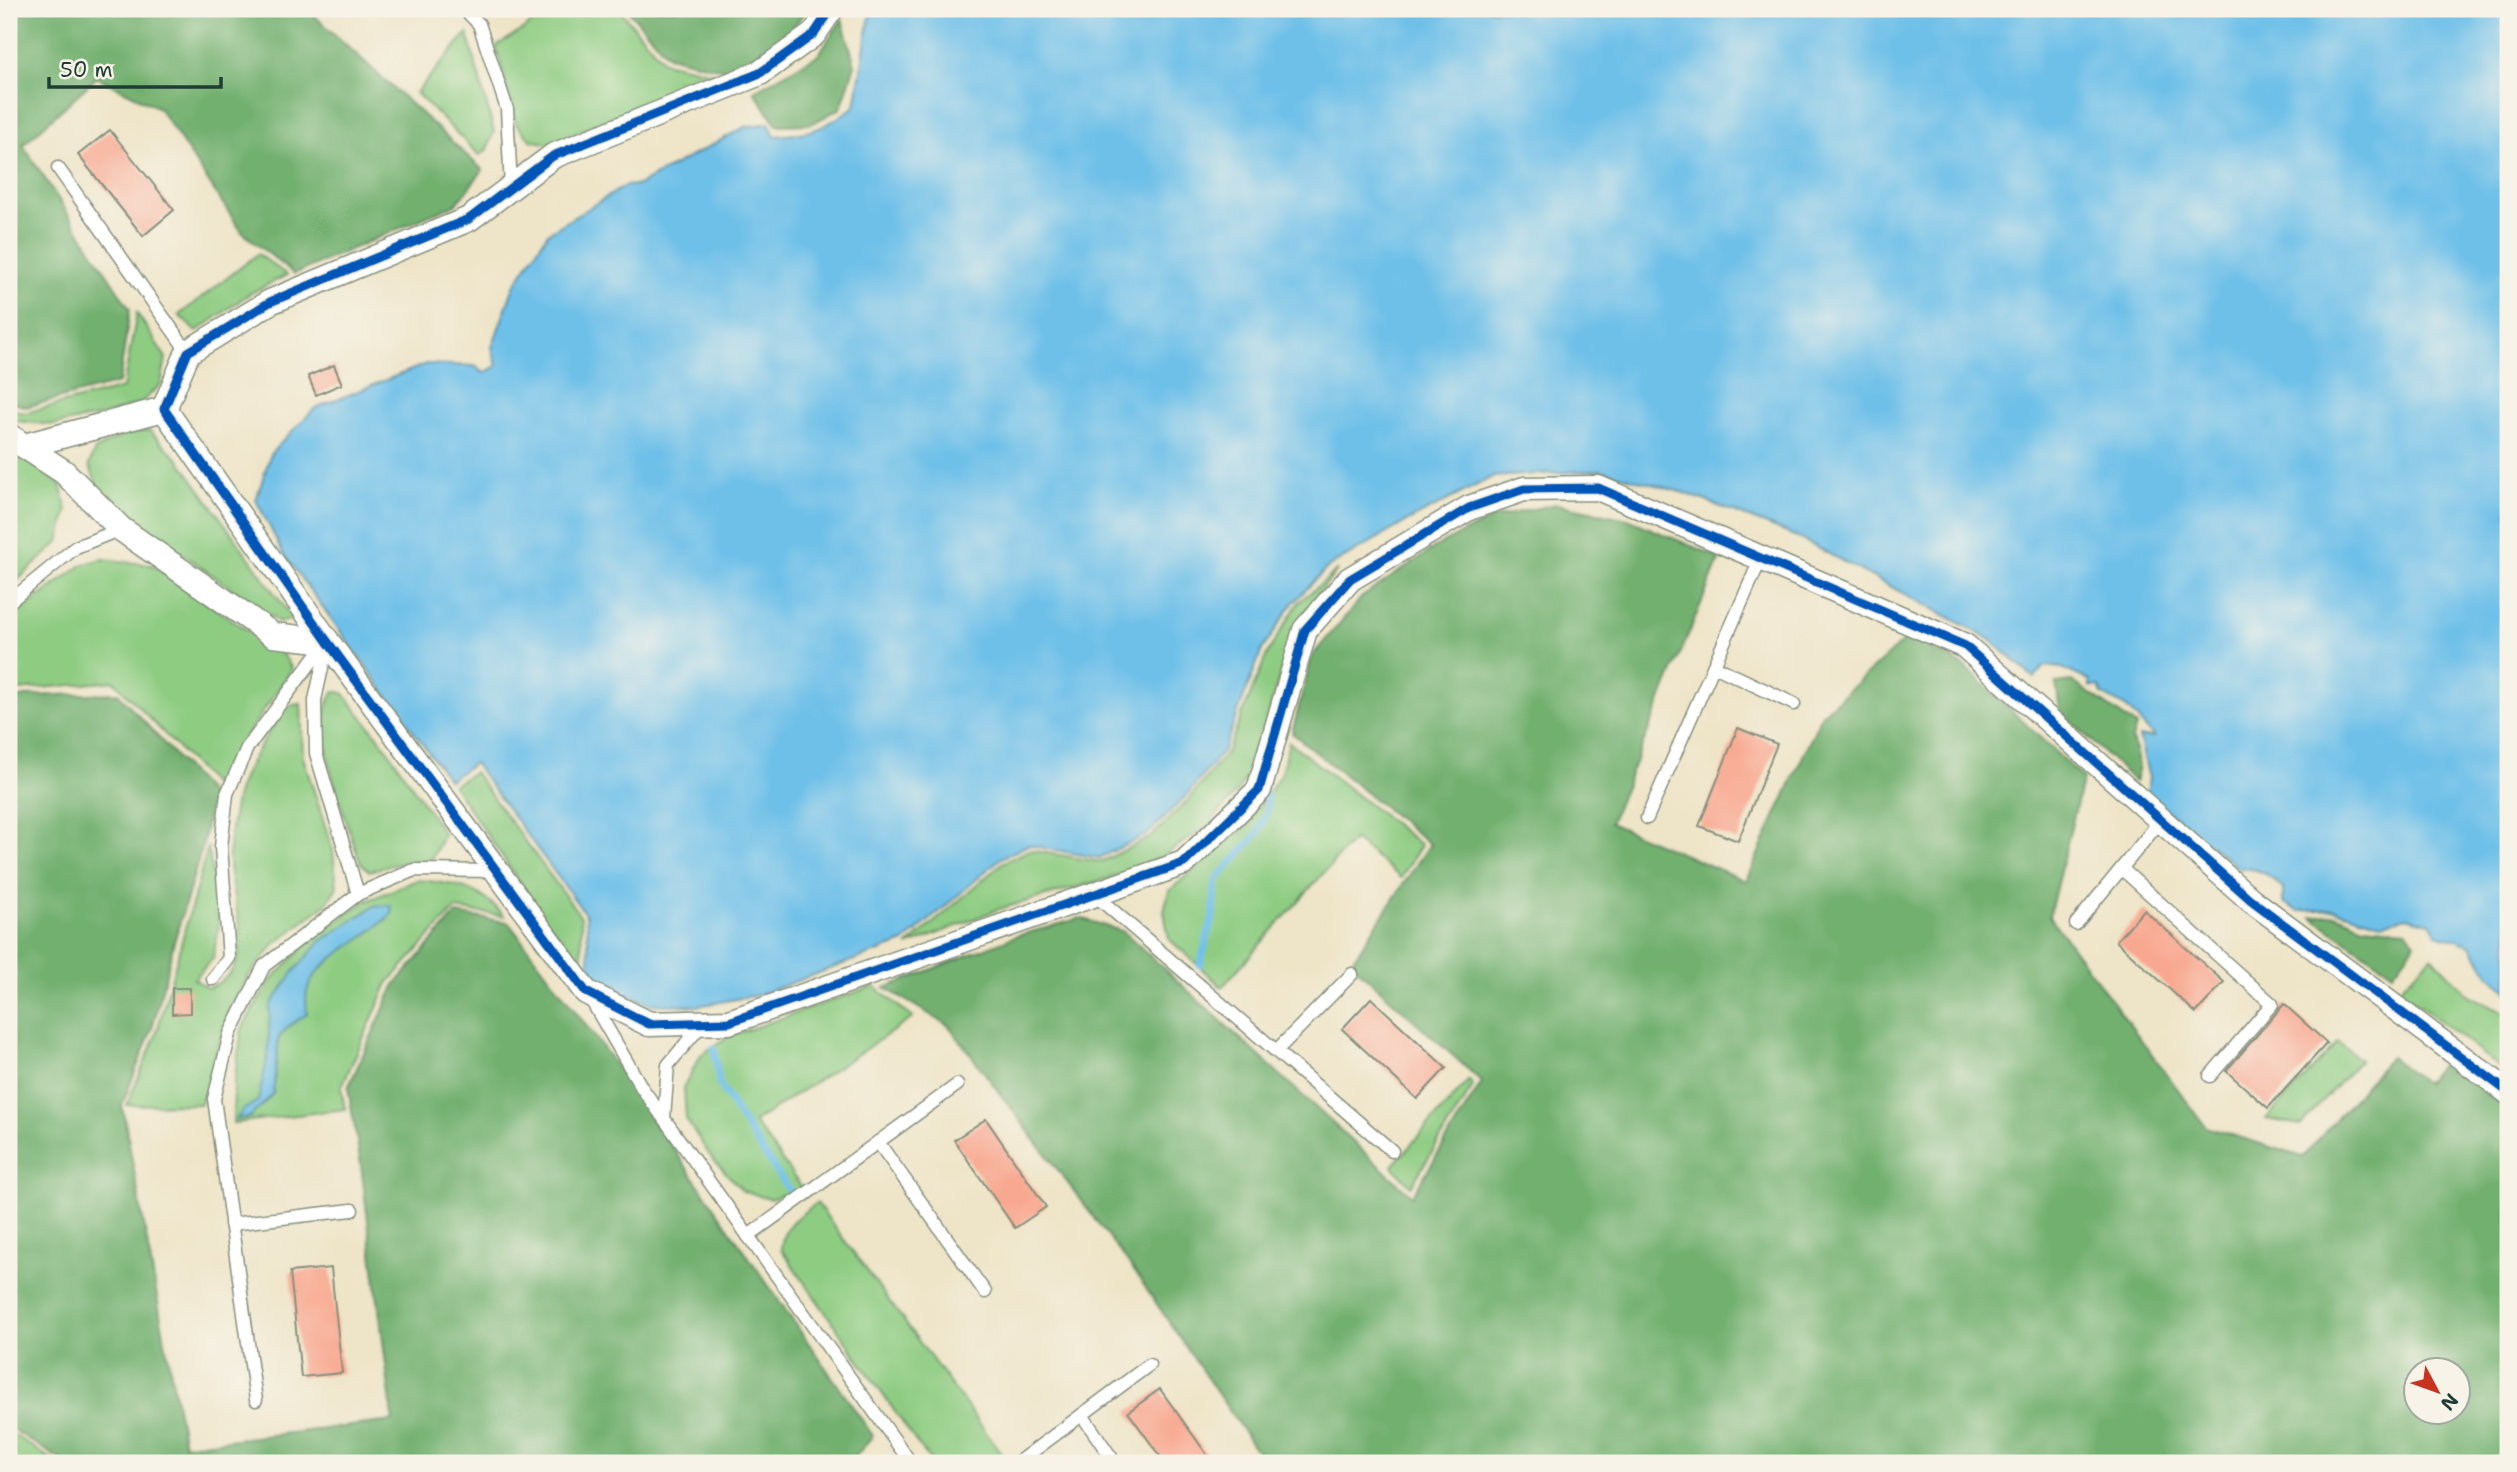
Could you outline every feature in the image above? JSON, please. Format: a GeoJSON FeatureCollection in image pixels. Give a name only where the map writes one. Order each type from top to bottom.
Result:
{"type":"FeatureCollection","features":[{"type":"Feature","properties":{"kind":"street"},"geometry":{"type":"LineString","coordinates":[[164,409],[188,352],[270,302],[469,219],[553,156],[760,73],[814,34],[831,9]]}},
{"type":"Feature","properties":{"kind":"street"},"geometry":{"type":"LineString","coordinates":[[17,441],[164,409]]}},
{"type":"Feature","properties":{"kind":"street"},"geometry":{"type":"LineString","coordinates":[[164,409],[327,641],[586,992],[649,1024],[729,1022],[1096,896],[1184,863],[1259,790],[1305,630],[1350,579],[1468,508],[1524,489],[1598,488],[1965,646],[2251,900],[2508,1093]]}},
{"type":"Feature","properties":{"kind":"street"},"geometry":{"type":"LineString","coordinates":[[17,441],[65,472],[121,528],[273,635],[327,641]]}},
{"type":"Feature","properties":{"kind":"lane"},"geometry":{"type":"LineString","coordinates":[[464,9],[479,24],[507,109],[510,188]]}},
{"type":"Feature","properties":{"kind":"lane"},"geometry":{"type":"LineString","coordinates":[[58,168],[188,352]]}},
{"type":"Feature","properties":{"kind":"lane"},"geometry":{"type":"LineString","coordinates":[[9,602],[76,547],[121,528]]}},
{"type":"Feature","properties":{"kind":"lane"},"geometry":{"type":"LineString","coordinates":[[1647,818],[1761,558]]}},
{"type":"Feature","properties":{"kind":"lane"},"geometry":{"type":"LineString","coordinates":[[327,641],[315,700],[316,753],[358,894]]}},
{"type":"Feature","properties":{"kind":"lane"},"geometry":{"type":"LineString","coordinates":[[213,979],[229,958],[221,847],[228,794],[247,748],[327,641]]}},
{"type":"Feature","properties":{"kind":"lane"},"geometry":{"type":"LineString","coordinates":[[1714,666],[1794,704]]}},
{"type":"Feature","properties":{"kind":"lane"},"geometry":{"type":"LineString","coordinates":[[2076,924],[2161,820]]}},
{"type":"Feature","properties":{"kind":"lane"},"geometry":{"type":"LineString","coordinates":[[2122,869],[2272,1004],[2210,1076]]}},
{"type":"Feature","properties":{"kind":"lane"},"geometry":{"type":"LineString","coordinates":[[256,1399],[214,1099],[230,1034],[264,966],[358,894],[414,870],[496,871]]}},
{"type":"Feature","properties":{"kind":"lane"},"geometry":{"type":"LineString","coordinates":[[1096,896],[1392,1151]]}},
{"type":"Feature","properties":{"kind":"lane"},"geometry":{"type":"LineString","coordinates":[[1276,1051],[1352,974]]}},
{"type":"Feature","properties":{"kind":"lane"},"geometry":{"type":"LineString","coordinates":[[586,992],[642,1088],[911,1463]]}},
{"type":"Feature","properties":{"kind":"lane"},"geometry":{"type":"LineString","coordinates":[[664,1118],[668,1065],[704,1023]]}},
{"type":"Feature","properties":{"kind":"lane"},"geometry":{"type":"LineString","coordinates":[[748,1236],[957,1085]]}},
{"type":"Feature","properties":{"kind":"lane"},"geometry":{"type":"LineString","coordinates":[[878,1142],[985,1292]]}},
{"type":"Feature","properties":{"kind":"lane"},"geometry":{"type":"LineString","coordinates":[[231,1224],[352,1210]]}},
{"type":"Feature","properties":{"kind":"lane"},"geometry":{"type":"LineString","coordinates":[[1017,1463],[1149,1365]]}},
{"type":"Feature","properties":{"kind":"lane"},"geometry":{"type":"LineString","coordinates":[[1082,1415],[1115,1463]]}},
{"type":"Feature","properties":{"kind":"green space"},"geometry":{"type":"Polygon","coordinates":[[[9,9],[307,9],[483,170],[456,204],[294,274],[242,232],[159,108],[97,77],[23,145],[130,309],[119,383],[26,407],[9,401],[9,9]]]}},
{"type":"Feature","properties":{"kind":"green space"},"geometry":{"type":"Polygon","coordinates":[[[546,9],[619,9],[664,62],[718,74],[548,144],[531,140],[516,124],[496,46],[526,28],[546,9]]]}},
{"type":"Feature","properties":{"kind":"green space"},"geometry":{"type":"Polygon","coordinates":[[[627,9],[807,9],[782,42],[730,71],[668,56],[627,9]]]}},
{"type":"Feature","properties":{"kind":"green space"},"geometry":{"type":"Polygon","coordinates":[[[842,19],[855,65],[841,108],[811,124],[777,125],[754,91],[818,55],[842,19]]]}},
{"type":"Feature","properties":{"kind":"green space"},"geometry":{"type":"Polygon","coordinates":[[[467,33],[494,132],[486,151],[479,155],[416,93],[467,33]]]}},
{"type":"Feature","properties":{"kind":"green space"},"geometry":{"type":"Polygon","coordinates":[[[258,254],[287,275],[249,294],[196,332],[179,315],[258,254]]]}},
{"type":"Feature","properties":{"kind":"green space"},"geometry":{"type":"Polygon","coordinates":[[[137,313],[166,358],[161,384],[141,403],[101,416],[53,425],[9,420],[9,408],[25,413],[123,388],[137,313]]]}},
{"type":"Feature","properties":{"kind":"green space"},"geometry":{"type":"Polygon","coordinates":[[[149,430],[179,460],[293,619],[279,622],[119,509],[99,489],[89,465],[95,450],[124,434],[149,430]]]}},
{"type":"Feature","properties":{"kind":"green space"},"geometry":{"type":"Polygon","coordinates":[[[9,449],[60,484],[67,510],[59,542],[9,588],[9,449]]]}},
{"type":"Feature","properties":{"kind":"green space"},"geometry":{"type":"Polygon","coordinates":[[[1556,504],[1628,519],[1720,558],[1610,823],[1746,881],[1822,714],[1908,637],[1963,665],[2083,778],[2049,916],[2206,1127],[2303,1157],[2390,1057],[2425,1083],[2444,1061],[2508,1110],[2508,1463],[1265,1463],[1135,1272],[949,1026],[885,988],[1016,936],[1081,918],[1124,932],[1412,1196],[1482,1082],[1351,963],[1430,844],[1292,733],[1312,656],[1362,597],[1438,545],[1493,518],[1556,504]]]}},
{"type":"Feature","properties":{"kind":"green space"},"geometry":{"type":"Polygon","coordinates":[[[102,559],[152,565],[283,655],[292,669],[224,768],[217,789],[114,681],[9,691],[9,619],[82,565],[102,559]]]}},
{"type":"Feature","properties":{"kind":"green space"},"geometry":{"type":"Polygon","coordinates":[[[1338,570],[1307,608],[1289,642],[1254,764],[1237,792],[1206,827],[1160,858],[1110,878],[996,910],[907,946],[1002,863],[1029,850],[1101,862],[1151,837],[1189,799],[1227,752],[1268,652],[1299,602],[1338,570]]]}},
{"type":"Feature","properties":{"kind":"green space"},"geometry":{"type":"Polygon","coordinates":[[[2072,681],[2136,726],[2132,739],[2139,766],[2135,782],[2060,711],[2056,683],[2072,681]]]}},
{"type":"Feature","properties":{"kind":"green space"},"geometry":{"type":"Polygon","coordinates":[[[334,691],[343,693],[381,740],[444,834],[431,860],[406,862],[369,871],[360,862],[339,800],[327,751],[327,707],[334,691]]]}},
{"type":"Feature","properties":{"kind":"green space"},"geometry":{"type":"Polygon","coordinates":[[[118,693],[211,795],[203,844],[152,1029],[122,1105],[184,1445],[393,1421],[361,1165],[348,1088],[394,986],[456,914],[508,922],[607,1053],[873,1436],[850,1463],[66,1463],[9,1427],[9,700],[25,696],[118,693]]]}},
{"type":"Feature","properties":{"kind":"green space"},"geometry":{"type":"Polygon","coordinates":[[[301,704],[303,757],[333,851],[337,887],[327,903],[276,943],[249,975],[228,1013],[201,1104],[127,1105],[156,1035],[208,846],[219,924],[213,958],[194,979],[208,988],[225,978],[235,966],[240,933],[229,857],[237,796],[247,769],[287,706],[301,704]]]}},
{"type":"Feature","properties":{"kind":"green space"},"geometry":{"type":"Polygon","coordinates":[[[1289,742],[1421,845],[1401,878],[1354,839],[1222,987],[1169,939],[1164,911],[1169,891],[1246,826],[1281,774],[1289,742]]]}},
{"type":"Feature","properties":{"kind":"green space"},"geometry":{"type":"Polygon","coordinates":[[[474,772],[581,917],[582,961],[563,945],[453,785],[474,772]]]}},
{"type":"Feature","properties":{"kind":"green space"},"geometry":{"type":"Polygon","coordinates":[[[417,880],[465,888],[495,906],[504,916],[455,909],[388,983],[341,1088],[345,1109],[233,1123],[234,1083],[242,1028],[270,981],[312,939],[364,902],[417,880]]]}},
{"type":"Feature","properties":{"kind":"green space"},"geometry":{"type":"Polygon","coordinates":[[[2335,914],[2364,926],[2406,930],[2416,943],[2393,973],[2312,917],[2335,914]]]}},
{"type":"Feature","properties":{"kind":"green space"},"geometry":{"type":"Polygon","coordinates":[[[2432,956],[2468,995],[2505,1013],[2508,1018],[2508,1074],[2399,989],[2432,956]]]}},
{"type":"Feature","properties":{"kind":"green space"},"geometry":{"type":"Polygon","coordinates":[[[874,986],[913,1018],[754,1122],[802,1188],[771,1199],[743,1191],[711,1157],[686,1119],[684,1086],[701,1055],[727,1037],[874,986]]]}},
{"type":"Feature","properties":{"kind":"green space"},"geometry":{"type":"Polygon","coordinates":[[[2338,1042],[2360,1060],[2301,1125],[2266,1119],[2338,1042]]]}},
{"type":"Feature","properties":{"kind":"green space"},"geometry":{"type":"Polygon","coordinates":[[[1469,1080],[1473,1086],[1411,1186],[1392,1166],[1469,1080]]]}},
{"type":"Feature","properties":{"kind":"green space"},"geometry":{"type":"Polygon","coordinates":[[[817,1203],[1004,1457],[991,1463],[934,1463],[924,1453],[781,1249],[788,1227],[817,1203]]]}},
{"type":"Feature","properties":{"kind":"green space"},"geometry":{"type":"Polygon","coordinates":[[[9,1432],[57,1463],[9,1463],[9,1432]]]}},
{"type":"Feature","properties":{"kind":"water"},"geometry":{"type":"Polygon","coordinates":[[[871,9],[2508,9],[2508,992],[2489,974],[2471,945],[2437,934],[2430,923],[2407,917],[2381,923],[2335,909],[2298,911],[2283,902],[2283,889],[2273,879],[2253,869],[2239,868],[2147,795],[2149,778],[2139,737],[2154,737],[2127,708],[2102,694],[2099,687],[2090,687],[2090,681],[2062,668],[2044,666],[2034,678],[1990,639],[1795,536],[1688,494],[1601,470],[1492,477],[1406,522],[1327,568],[1293,603],[1262,650],[1223,751],[1185,797],[1148,834],[1099,858],[1028,845],[1001,858],[904,942],[758,995],[698,1006],[650,1004],[611,988],[590,969],[586,915],[474,763],[449,780],[283,553],[256,500],[271,453],[315,408],[426,364],[475,366],[484,373],[497,366],[492,347],[514,286],[548,233],[625,186],[638,185],[745,127],[769,123],[775,136],[799,133],[826,125],[855,106],[871,9]]]}},
{"type":"Feature","properties":{"kind":"water"},"geometry":{"type":"Polygon","coordinates":[[[376,905],[391,906],[392,913],[331,959],[311,980],[306,994],[307,1014],[289,1026],[279,1037],[273,1094],[250,1117],[237,1119],[243,1110],[258,1101],[268,1056],[270,1006],[296,969],[321,941],[376,905]]]}},
{"type":"Feature","properties":{"kind":"building"},"geometry":{"type":"Polygon","coordinates":[[[110,130],[174,210],[143,236],[78,155],[110,130]]]}},
{"type":"Feature","properties":{"kind":"building"},"geometry":{"type":"Polygon","coordinates":[[[334,365],[342,384],[316,395],[308,376],[334,365]]]}},
{"type":"Feature","properties":{"kind":"building"},"geometry":{"type":"Polygon","coordinates":[[[1738,728],[1777,744],[1738,841],[1699,826],[1738,728]]]}},
{"type":"Feature","properties":{"kind":"building"},"geometry":{"type":"Polygon","coordinates":[[[2144,910],[2224,982],[2196,1013],[2116,941],[2144,910]]]}},
{"type":"Feature","properties":{"kind":"building"},"geometry":{"type":"Polygon","coordinates":[[[172,988],[190,988],[190,1013],[172,1014],[172,988]]]}},
{"type":"Feature","properties":{"kind":"building"},"geometry":{"type":"Polygon","coordinates":[[[1371,998],[1446,1068],[1417,1099],[1342,1029],[1371,998]]]}},
{"type":"Feature","properties":{"kind":"building"},"geometry":{"type":"Polygon","coordinates":[[[2284,1004],[2327,1043],[2268,1108],[2226,1071],[2284,1004]]]}},
{"type":"Feature","properties":{"kind":"building"},"geometry":{"type":"Polygon","coordinates":[[[986,1119],[1046,1207],[1015,1228],[954,1140],[986,1119]]]}},
{"type":"Feature","properties":{"kind":"building"},"geometry":{"type":"Polygon","coordinates":[[[331,1268],[342,1373],[301,1377],[290,1272],[331,1268]]]}},
{"type":"Feature","properties":{"kind":"building"},"geometry":{"type":"Polygon","coordinates":[[[1160,1389],[1213,1463],[1165,1463],[1128,1412],[1160,1389]]]}},
{"type":"Feature","properties":{"kind":"waterway"},"geometry":{"type":"LineString","coordinates":[[1200,965],[1213,916],[1216,880],[1258,833],[1268,809],[1266,794]]}},
{"type":"Feature","properties":{"kind":"waterway"},"geometry":{"type":"LineString","coordinates":[[714,1048],[719,1083],[790,1192]]}},
{"type":"Feature","properties":{"kind":"cycle path"},"geometry":{"type":"LineString","coordinates":[[831,9],[814,34],[760,73],[553,156],[469,219],[270,302],[188,352],[164,409],[327,641],[586,992],[649,1024],[729,1022],[1184,863],[1259,790],[1305,630],[1350,579],[1469,508],[1524,489],[1598,488],[1965,646],[2251,900],[2508,1092]]}}]}
